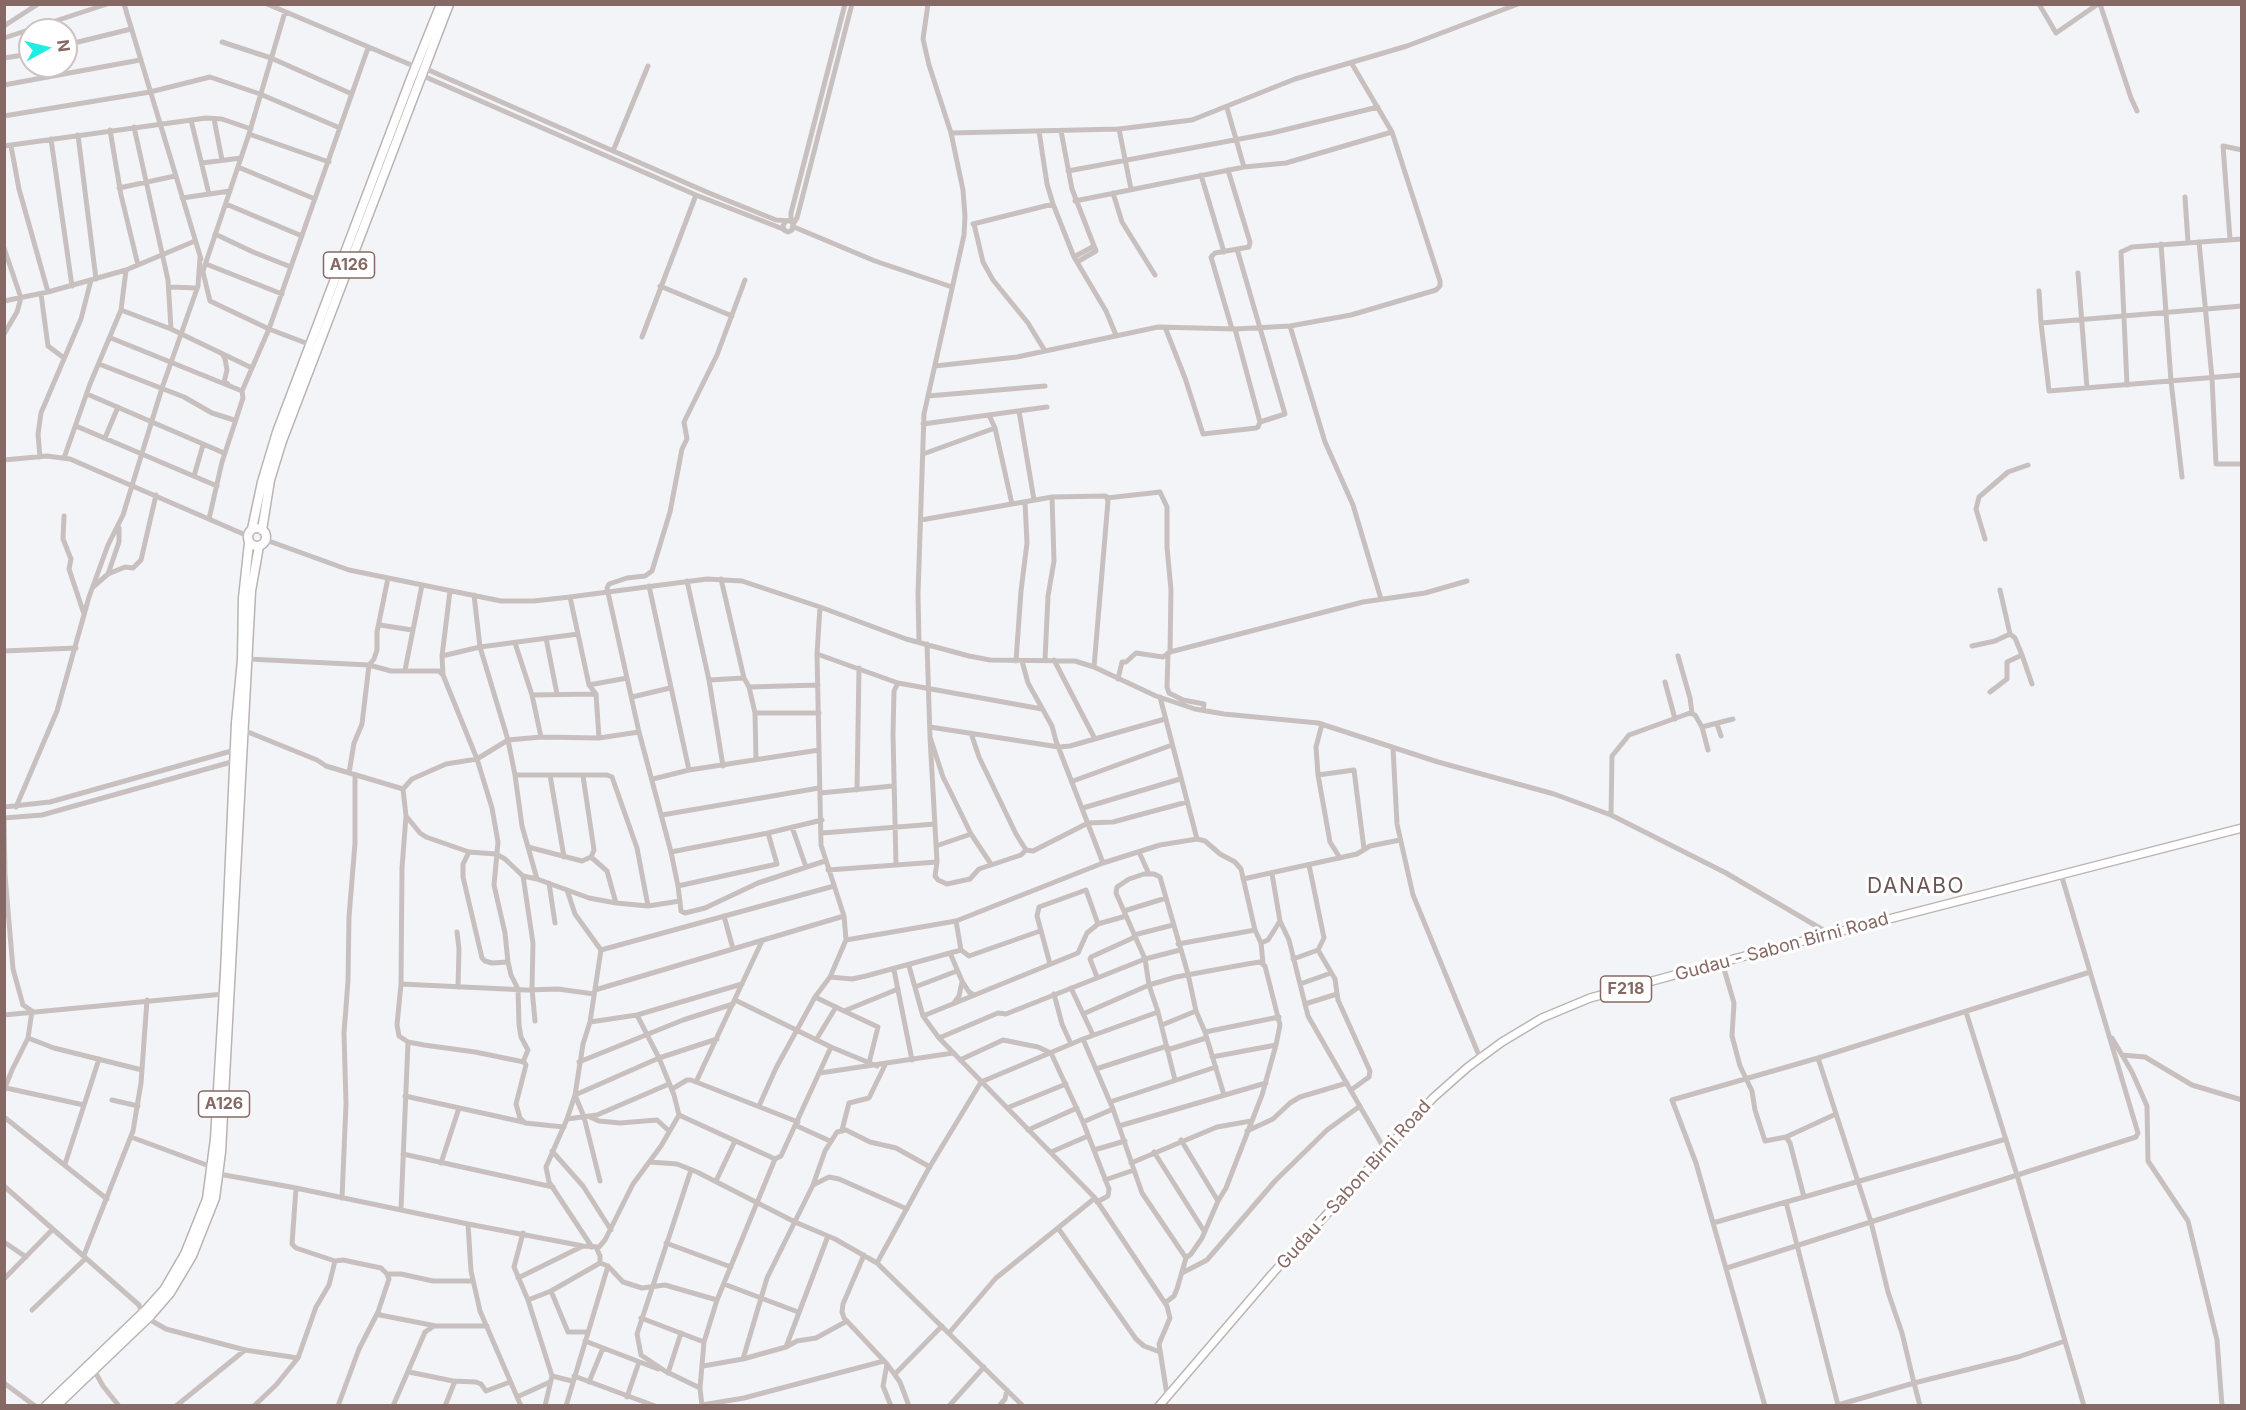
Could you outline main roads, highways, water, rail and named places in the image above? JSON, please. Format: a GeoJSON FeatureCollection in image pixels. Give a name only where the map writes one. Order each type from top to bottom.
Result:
{"type":"FeatureCollection","features":[{"type":"Feature","properties":{"kind":"highway","name":"A126"},"geometry":{"type":"LineString","coordinates":[[262,530],[270,480],[282,441],[420,70],[441,4]]}},
{"type":"Feature","properties":{"kind":"highway","name":"A126"},"geometry":{"type":"LineString","coordinates":[[61,1398],[143,1312],[152,1309],[171,1293],[192,1256],[211,1211],[219,1174],[239,760],[243,598],[250,536],[274,440],[420,70],[449,4]]}},
{"type":"Feature","properties":{"kind":"highway"},"geometry":{"type":"LineString","coordinates":[[262,530],[265,534],[262,543],[250,536],[262,530]]}},
{"type":"Feature","properties":{"kind":"highway","name":"A126"},"geometry":{"type":"LineString","coordinates":[[239,749],[243,730],[252,576],[262,543]]}},
{"type":"Feature","properties":{"kind":"highway","name":"A126"},"geometry":{"type":"LineString","coordinates":[[152,1309],[195,1231],[207,1199],[212,1167],[239,760]]}},
{"type":"Feature","properties":{"kind":"highway","name":"A126"},"geometry":{"type":"LineString","coordinates":[[46,1406],[61,1398],[94,1370],[143,1312]]}},
{"type":"Feature","properties":{"kind":"main road","name":"Gudau - Sabon Birni Road"},"geometry":{"type":"LineString","coordinates":[[1159,1406],[1273,1273],[1433,1098],[1480,1058],[1542,1018],[1590,998],[1722,962],[2241,828]]}},
{"type":"Feature","properties":{"kind":"district","name":"DANABO"},"geometry":{"type":"Point","coordinates":[1916,887]}}]}
